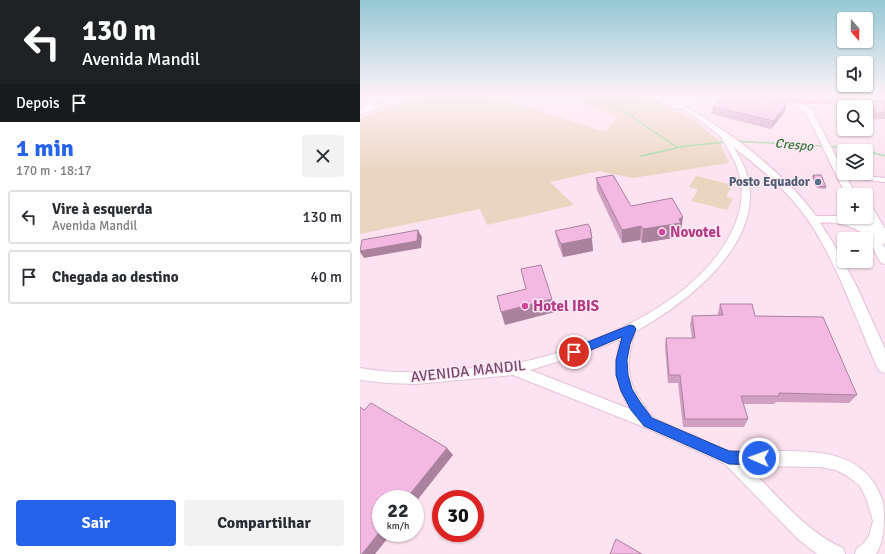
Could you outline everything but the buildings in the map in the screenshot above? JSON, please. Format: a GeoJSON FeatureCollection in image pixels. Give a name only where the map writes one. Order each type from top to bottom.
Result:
{"type":"FeatureCollection","features":[{"type":"Feature","properties":{"kind":"main road"},"geometry":{"type":"LineString","coordinates":[[705,122],[719,131]]}},
{"type":"Feature","properties":{"kind":"main road"},"geometry":{"type":"LineString","coordinates":[[707,122],[763,166],[784,185],[804,207],[826,241],[849,285],[885,366]]}},
{"type":"Feature","properties":{"kind":"main road"},"geometry":{"type":"LineString","coordinates":[[814,122],[847,188]]}},
{"type":"Feature","properties":{"kind":"main road"},"geometry":{"type":"LineString","coordinates":[[821,122],[837,151]]}},
{"type":"Feature","properties":{"kind":"main road"},"geometry":{"type":"LineString","coordinates":[[813,220],[826,218],[850,221],[866,232]]}},
{"type":"Feature","properties":{"kind":"main road"},"geometry":{"type":"LineString","coordinates":[[873,218],[885,240]]}},
{"type":"Feature","properties":{"kind":"main road"},"geometry":{"type":"LineString","coordinates":[[873,238],[885,260]]}},
{"type":"Feature","properties":{"kind":"street","name":"AVENIDA MANDIL"},"geometry":{"type":"LineString","coordinates":[[360,374],[396,378],[456,376],[513,369],[574,352],[630,329],[676,300],[696,285],[727,250],[742,219],[746,192],[741,167],[719,131]]}},
{"type":"Feature","properties":{"kind":"street"},"geometry":{"type":"LineString","coordinates":[[873,178],[885,180]]}},
{"type":"Feature","properties":{"kind":"street"},"geometry":{"type":"LineString","coordinates":[[630,329],[624,344],[621,360],[622,375],[627,391],[635,406],[648,422]]}},
{"type":"Feature","properties":{"kind":"street"},"geometry":{"type":"LineString","coordinates":[[513,369],[648,422],[729,458],[804,533],[823,548],[837,554]]}},
{"type":"Feature","properties":{"kind":"street"},"geometry":{"type":"LineString","coordinates":[[729,458],[820,460],[837,463],[851,470],[865,481],[874,498],[881,521],[876,540],[870,550],[863,554]]}},
{"type":"Feature","properties":{"kind":"shaded area"},"geometry":{"type":"Polygon","coordinates":[[[360,122],[573,122],[606,132],[614,122],[696,122],[719,141],[729,163],[632,178],[599,171],[550,182],[574,205],[487,225],[480,209],[360,234],[360,122]]]}},
{"type":"Feature","properties":{"kind":"shaded area"},"geometry":{"type":"Polygon","coordinates":[[[696,176],[733,185],[726,196],[733,199],[727,210],[691,201],[698,190],[689,187],[696,176]]]}},
{"type":"Feature","properties":{"kind":"waterway","name":"Crespo"},"geometry":{"type":"LineString","coordinates":[[640,122],[677,147]]}},
{"type":"Feature","properties":{"kind":"waterway","name":"Crespo"},"geometry":{"type":"LineString","coordinates":[[735,141],[824,146]]}},
{"type":"Feature","properties":{"kind":"waterway","name":"Crespo"},"geometry":{"type":"LineString","coordinates":[[641,156],[685,146],[726,142]]}},
{"type":"Feature","properties":{"kind":"waterway","name":"Crespo"},"geometry":{"type":"LineString","coordinates":[[829,146],[837,147]]}},
{"type":"Feature","properties":{"kind":"waterway","name":"Crespo"},"geometry":{"type":"LineString","coordinates":[[873,153],[885,156]]}},
{"type":"Feature","properties":{"kind":"place","name":"Posto Equador"},"geometry":{"type":"Point","coordinates":[818,182]}},
{"type":"Feature","properties":{"kind":"place","name":"Novotel"},"geometry":{"type":"Point","coordinates":[662,232]}},
{"type":"Feature","properties":{"kind":"place","name":"Hotel IBIS"},"geometry":{"type":"Point","coordinates":[525,306]}},
{"type":"Feature","properties":{"kind":"route"},"geometry":{"type":"LineString","coordinates":[[574,352],[630,329],[624,344],[621,360],[622,375],[627,391],[635,406],[648,422],[729,458],[759,458]]}}]}
